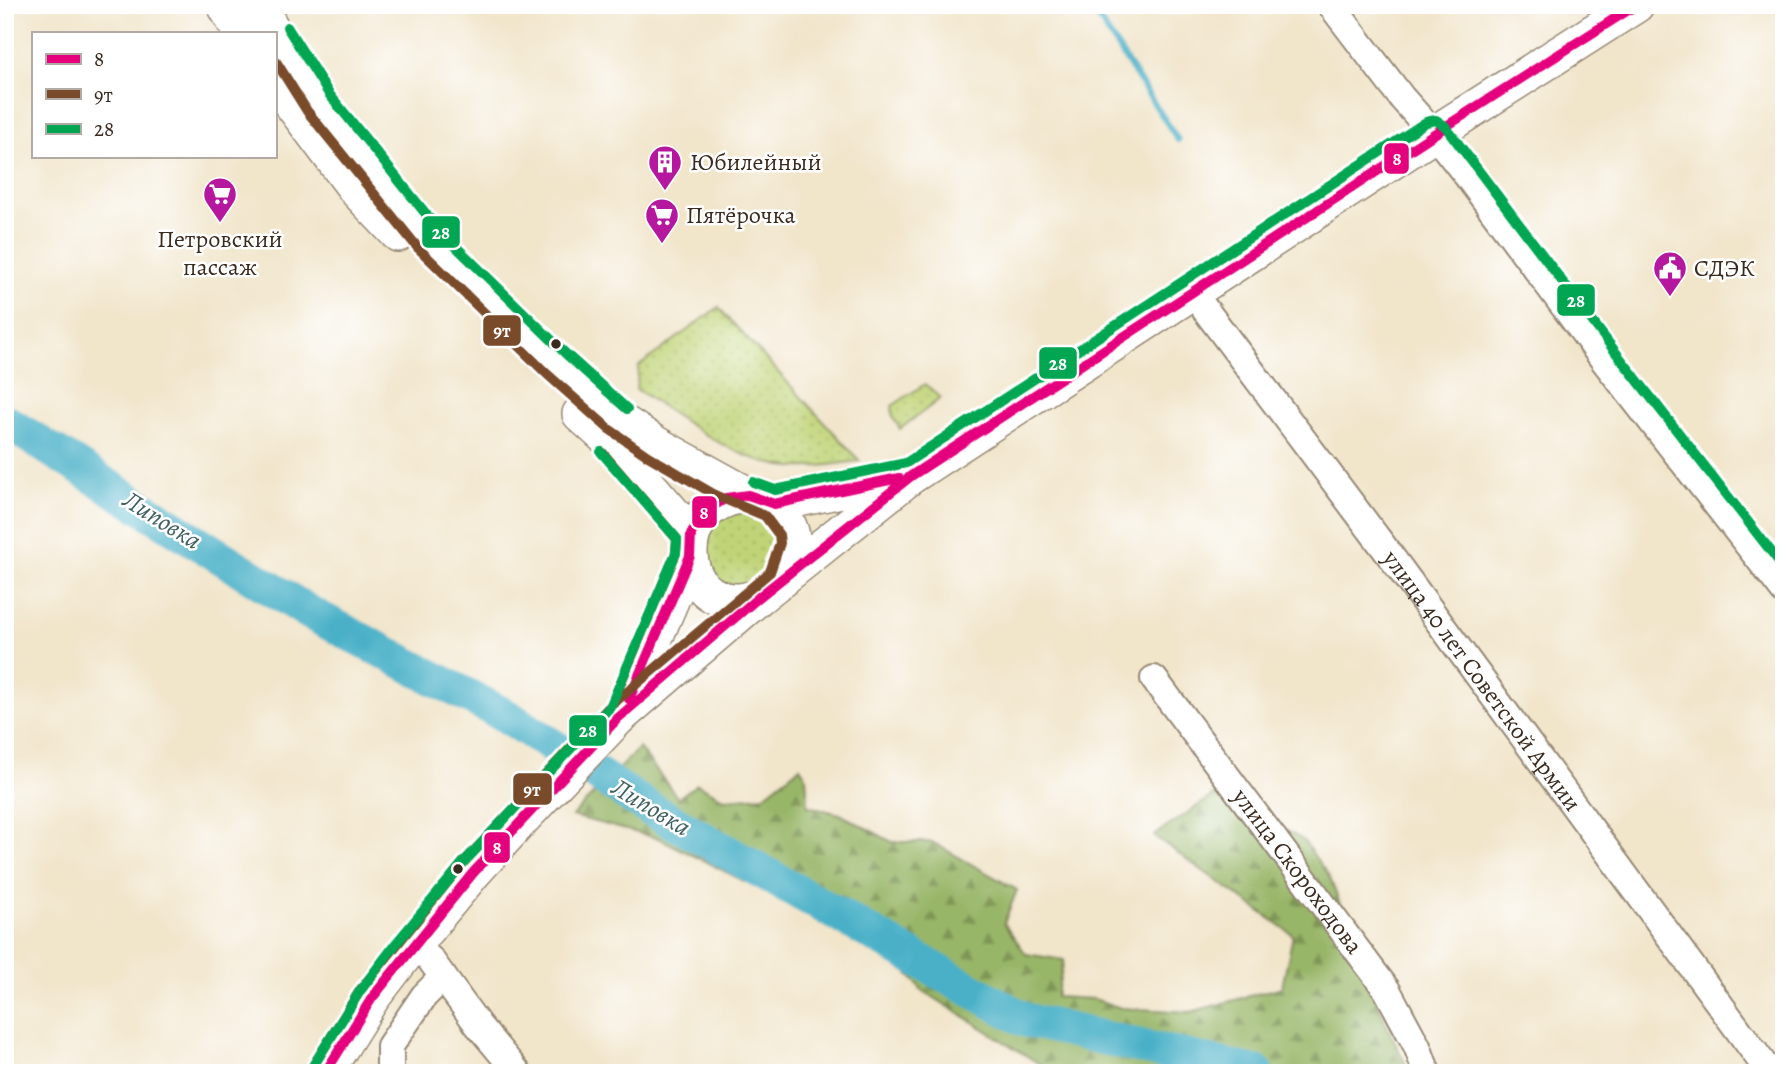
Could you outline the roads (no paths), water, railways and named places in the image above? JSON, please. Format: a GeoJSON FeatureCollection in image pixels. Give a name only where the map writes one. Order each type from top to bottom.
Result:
{"type":"FeatureCollection","features":[{"type":"Feature","properties":{"kind":"main road"},"geometry":{"type":"LineString","coordinates":[[225,5],[240,32]]}},
{"type":"Feature","properties":{"kind":"main road"},"geometry":{"type":"LineString","coordinates":[[258,5],[273,32]]}},
{"type":"Feature","properties":{"kind":"main road"},"geometry":{"type":"LineString","coordinates":[[325,1073],[372,998],[473,873],[620,716],[771,588],[911,476],[1636,5]]}},
{"type":"Feature","properties":{"kind":"main road"},"geometry":{"type":"LineString","coordinates":[[276,37],[318,102],[429,239],[556,364],[618,419],[656,444],[761,500],[792,530],[794,544],[771,588],[738,601],[719,598],[702,587],[693,573],[690,545],[612,443],[514,356],[357,191],[276,83]]}},
{"type":"Feature","properties":{"kind":"main road"},"geometry":{"type":"LineString","coordinates":[[620,716],[704,512],[726,498],[761,500],[911,476]]}},
{"type":"Feature","properties":{"kind":"street"},"geometry":{"type":"LineString","coordinates":[[1331,5],[1402,98],[1434,134],[1606,363],[1784,591]]}},
{"type":"Feature","properties":{"kind":"street","name":"улица 40 лет Советской Армии"},"geometry":{"type":"LineString","coordinates":[[1192,292],[1403,573],[1770,1073]]}},
{"type":"Feature","properties":{"kind":"street","name":"улица Скороходова"},"geometry":{"type":"LineString","coordinates":[[1154,679],[1387,990],[1417,1046],[1427,1073]]}},
{"type":"Feature","properties":{"kind":"street"},"geometry":{"type":"LineString","coordinates":[[413,945],[430,959],[478,1025],[518,1073]]}},
{"type":"Feature","properties":{"kind":"street"},"geometry":{"type":"LineString","coordinates":[[390,1073],[390,1046],[424,996],[443,976]]}},
{"type":"Feature","properties":{"kind":"waterway"},"geometry":{"type":"LineString","coordinates":[[1090,5],[1178,140]]}},
{"type":"Feature","properties":{"kind":"waterway","name":"Липовка"},"geometry":{"type":"LineString","coordinates":[[5,421],[310,613],[508,717],[649,808],[1025,1020],[1257,1073]]}},
{"type":"Feature","properties":{"kind":"place","name":"Юбилейный"},"geometry":{"type":"Point","coordinates":[665,192]}},
{"type":"Feature","properties":{"kind":"place","name":"Петровский пассаж"},"geometry":{"type":"Point","coordinates":[220,224]}},
{"type":"Feature","properties":{"kind":"place","name":"Пятёрочка"},"geometry":{"type":"Point","coordinates":[662,245]}},
{"type":"Feature","properties":{"kind":"place","name":"СДЭК"},"geometry":{"type":"Point","coordinates":[1670,298]}}]}
